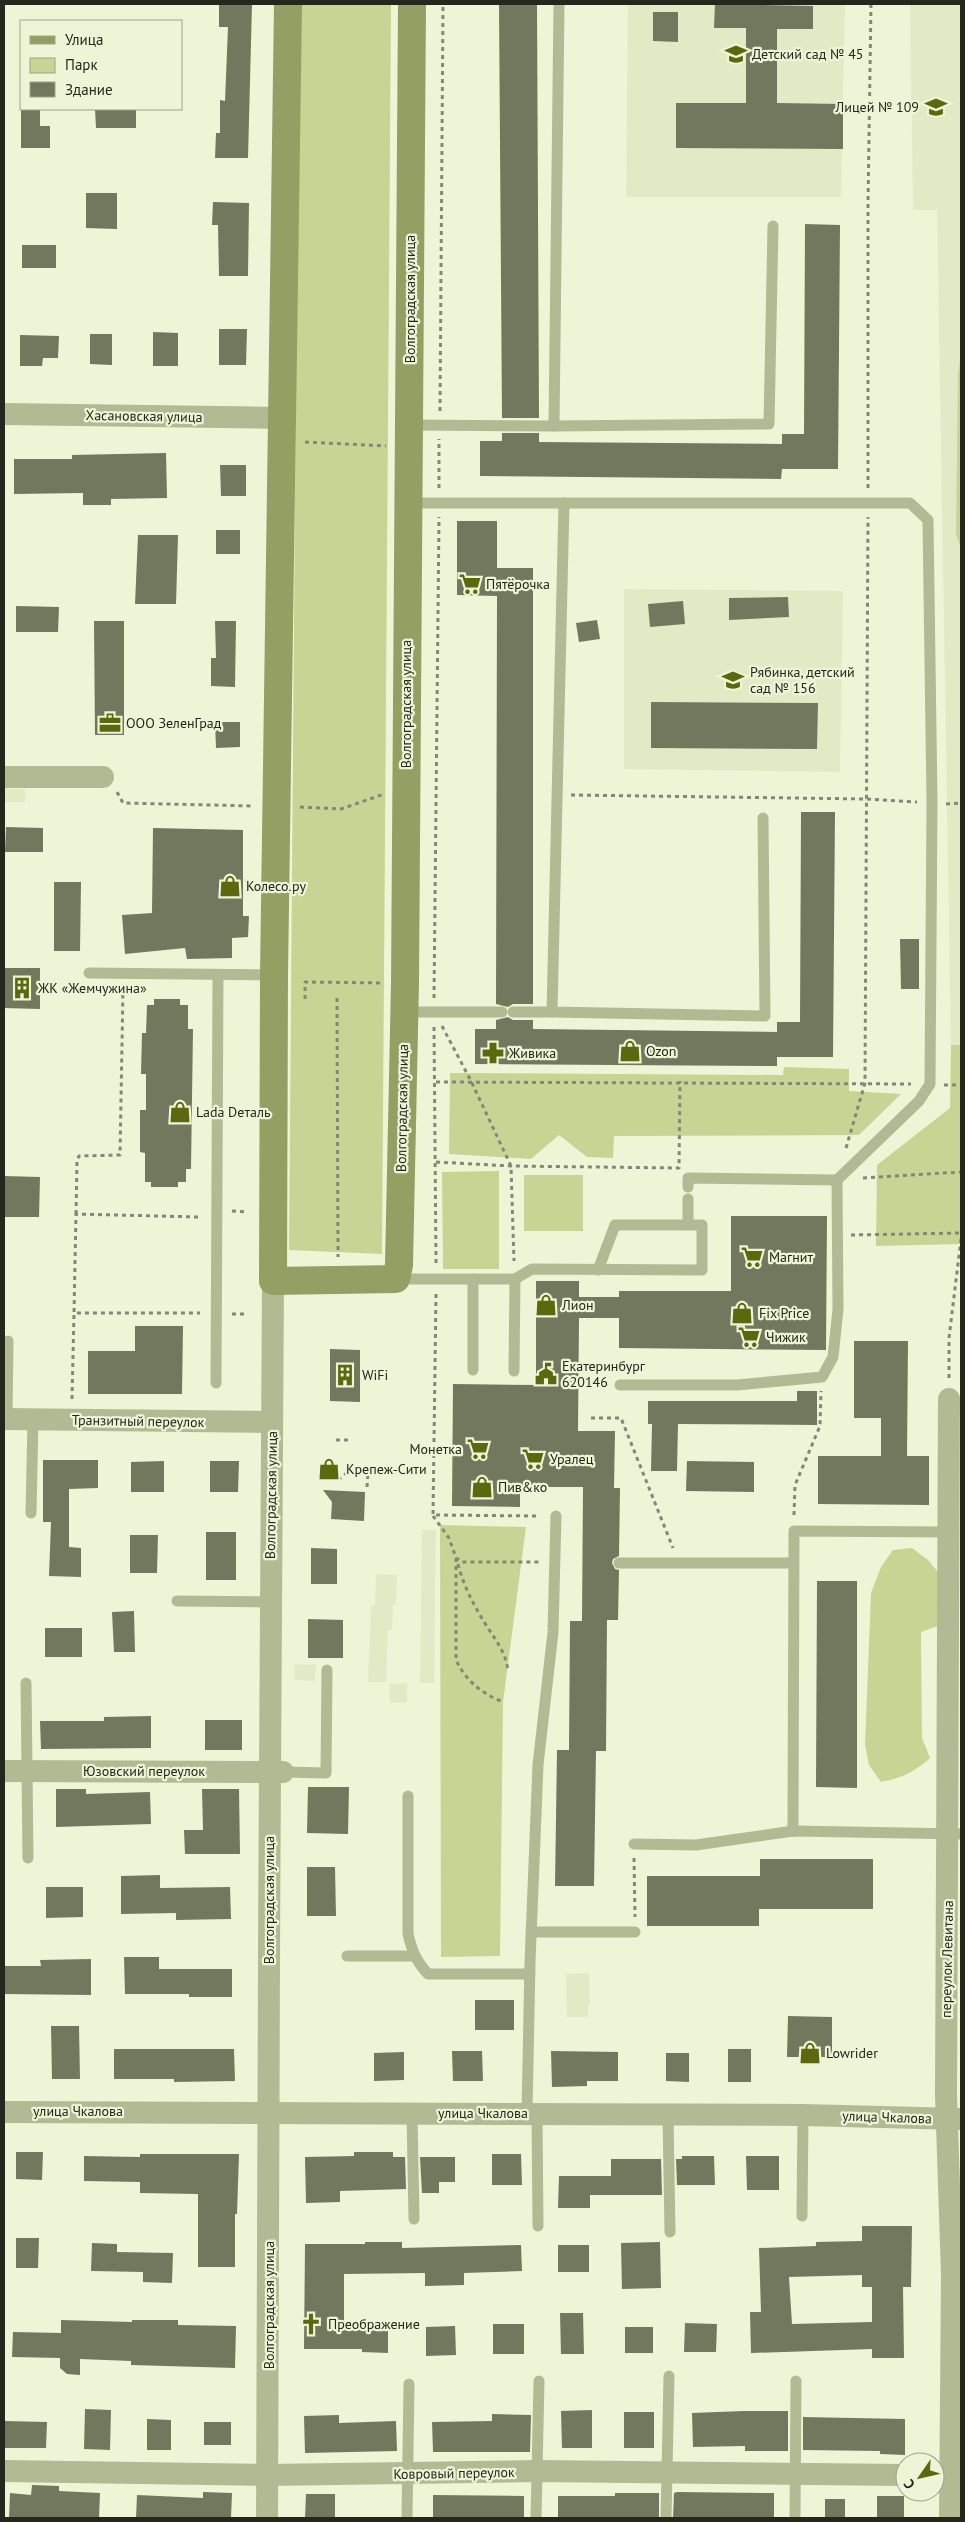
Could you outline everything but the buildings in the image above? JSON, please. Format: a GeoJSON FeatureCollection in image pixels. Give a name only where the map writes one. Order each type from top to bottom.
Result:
{"type":"FeatureCollection","features":[{"type":"Feature","properties":{"kind":"street","name":"Волгоградская улица"},"geometry":{"type":"LineString","coordinates":[[267,2518],[270,2111],[276,1772],[270,1602],[274,975],[284,418],[288,4]]}},
{"type":"Feature","properties":{"kind":"street","name":"Волгоградская улица"},"geometry":{"type":"LineString","coordinates":[[396,1279],[399,1265],[404,1012],[412,4]]}},
{"type":"Feature","properties":{"kind":"street","name":"Хасановская улица"},"geometry":{"type":"LineString","coordinates":[[4,414],[284,418]]}},
{"type":"Feature","properties":{"kind":"street"},"geometry":{"type":"LineString","coordinates":[[4,777],[103,777]]}},
{"type":"Feature","properties":{"kind":"street"},"geometry":{"type":"LineString","coordinates":[[272,1281],[396,1279]]}},
{"type":"Feature","properties":{"kind":"street","name":"переулок Левитана"},"geometry":{"type":"LineString","coordinates":[[945,2465],[956,2413],[955,1834],[949,1532],[949,1399]]}},
{"type":"Feature","properties":{"kind":"street","name":"Транзитный переулок"},"geometry":{"type":"LineString","coordinates":[[5,1420],[271,1422]]}},
{"type":"Feature","properties":{"kind":"street","name":"Юзовский переулок"},"geometry":{"type":"LineString","coordinates":[[4,1771],[276,1772]]}},
{"type":"Feature","properties":{"kind":"street","name":"улица Чкалова"},"geometry":{"type":"LineString","coordinates":[[4,2112],[270,2111],[803,2115],[954,2119]]}},
{"type":"Feature","properties":{"kind":"street","name":"Ковровый переулок"},"geometry":{"type":"LineString","coordinates":[[4,2472],[268,2475],[537,2471],[895,2474]]}},
{"type":"Feature","properties":{"kind":"street","name":"переулок Левитана"},"geometry":{"type":"LineString","coordinates":[[945,2487],[950,2518]]}},
{"type":"Feature","properties":{"kind":"lane"},"geometry":{"type":"LineString","coordinates":[[554,426],[559,4]]}},
{"type":"Feature","properties":{"kind":"lane"},"geometry":{"type":"LineString","coordinates":[[409,436],[440,425],[769,424],[773,226]]}},
{"type":"Feature","properties":{"kind":"lane"},"geometry":{"type":"LineString","coordinates":[[408,503],[910,503],[928,520],[932,803],[930,1084],[919,1101],[837,1180],[688,1178],[688,1225]]}},
{"type":"Feature","properties":{"kind":"lane"},"geometry":{"type":"LineString","coordinates":[[552,1012],[564,503]]}},
{"type":"Feature","properties":{"kind":"lane"},"geometry":{"type":"LineString","coordinates":[[404,1012],[552,1012],[765,1016],[763,818]]}},
{"type":"Feature","properties":{"kind":"lane"},"geometry":{"type":"LineString","coordinates":[[89,974],[274,975]]}},
{"type":"Feature","properties":{"kind":"lane"},"geometry":{"type":"LineString","coordinates":[[216,1383],[218,975]]}},
{"type":"Feature","properties":{"kind":"lane"},"geometry":{"type":"LineString","coordinates":[[620,1385],[738,1385],[780,1379],[822,1377],[833,1357],[838,1310],[837,1180]]}},
{"type":"Feature","properties":{"kind":"lane"},"geometry":{"type":"LineString","coordinates":[[396,1279],[515,1279],[532,1269],[598,1270],[702,1270],[702,1225],[615,1224],[598,1270]]}},
{"type":"Feature","properties":{"kind":"lane"},"geometry":{"type":"LineString","coordinates":[[473,1370],[474,1279]]}},
{"type":"Feature","properties":{"kind":"lane"},"geometry":{"type":"LineString","coordinates":[[514,1370],[515,1279]]}},
{"type":"Feature","properties":{"kind":"lane"},"geometry":{"type":"LineString","coordinates":[[5,1420],[8,1341]]}},
{"type":"Feature","properties":{"kind":"lane"},"geometry":{"type":"LineString","coordinates":[[31,1513],[33,1420]]}},
{"type":"Feature","properties":{"kind":"lane"},"geometry":{"type":"LineString","coordinates":[[538,2226],[532,2114],[531,1932],[538,1765],[553,1632],[556,1516]]}},
{"type":"Feature","properties":{"kind":"lane"},"geometry":{"type":"LineString","coordinates":[[793,1831],[794,1531],[949,1532]]}},
{"type":"Feature","properties":{"kind":"lane"},"geometry":{"type":"LineString","coordinates":[[619,1563],[793,1563]]}},
{"type":"Feature","properties":{"kind":"lane"},"geometry":{"type":"LineString","coordinates":[[176,1601],[270,1602]]}},
{"type":"Feature","properties":{"kind":"lane"},"geometry":{"type":"LineString","coordinates":[[276,1772],[326,1772],[327,1670]]}},
{"type":"Feature","properties":{"kind":"lane"},"geometry":{"type":"LineString","coordinates":[[26,1683],[28,1858]]}},
{"type":"Feature","properties":{"kind":"lane"},"geometry":{"type":"LineString","coordinates":[[408,1796],[408,1934],[413,1956],[428,1974],[530,1974]]}},
{"type":"Feature","properties":{"kind":"lane"},"geometry":{"type":"LineString","coordinates":[[634,1844],[696,1845],[793,1831],[955,1834]]}},
{"type":"Feature","properties":{"kind":"lane"},"geometry":{"type":"LineString","coordinates":[[531,1932],[635,1932]]}},
{"type":"Feature","properties":{"kind":"lane"},"geometry":{"type":"LineString","coordinates":[[347,1956],[413,1956]]}},
{"type":"Feature","properties":{"kind":"lane"},"geometry":{"type":"LineString","coordinates":[[412,2113],[414,2218]]}},
{"type":"Feature","properties":{"kind":"lane"},"geometry":{"type":"LineString","coordinates":[[668,2115],[670,2232]]}},
{"type":"Feature","properties":{"kind":"lane"},"geometry":{"type":"LineString","coordinates":[[802,2216],[803,2115]]}},
{"type":"Feature","properties":{"kind":"lane"},"geometry":{"type":"LineString","coordinates":[[666,2518],[670,2376]]}},
{"type":"Feature","properties":{"kind":"lane"},"geometry":{"type":"LineString","coordinates":[[795,2518],[796,2381]]}},
{"type":"Feature","properties":{"kind":"lane"},"geometry":{"type":"LineString","coordinates":[[536,2518],[540,2382]]}},
{"type":"Feature","properties":{"kind":"lane"},"geometry":{"type":"LineString","coordinates":[[407,2518],[410,2384]]}},
{"type":"Feature","properties":{"kind":"path"},"geometry":{"type":"LineString","coordinates":[[442,4],[434,1012],[436,1279],[433,1515],[449,1538],[466,1590],[502,1649],[508,1672]]}},
{"type":"Feature","properties":{"kind":"path"},"geometry":{"type":"LineString","coordinates":[[871,4],[868,204],[865,1083],[837,1180],[961,1172]]}},
{"type":"Feature","properties":{"kind":"path"},"geometry":{"type":"LineString","coordinates":[[301,442],[409,436],[439,448]]}},
{"type":"Feature","properties":{"kind":"path"},"geometry":{"type":"LineString","coordinates":[[103,777],[114,786],[123,803],[263,806]]}},
{"type":"Feature","properties":{"kind":"path"},"geometry":{"type":"LineString","coordinates":[[558,795],[867,799],[961,803]]}},
{"type":"Feature","properties":{"kind":"path"},"geometry":{"type":"LineString","coordinates":[[305,999],[305,982],[390,983]]}},
{"type":"Feature","properties":{"kind":"path"},"geometry":{"type":"LineString","coordinates":[[72,1394],[77,1160],[79,1156],[120,1155],[123,988]]}},
{"type":"Feature","properties":{"kind":"path"},"geometry":{"type":"LineString","coordinates":[[337,998],[338,1264]]}},
{"type":"Feature","properties":{"kind":"path"},"geometry":{"type":"LineString","coordinates":[[434,1012],[471,1081],[511,1166],[515,1279]]}},
{"type":"Feature","properties":{"kind":"path"},"geometry":{"type":"LineString","coordinates":[[436,1082],[961,1085]]}},
{"type":"Feature","properties":{"kind":"path"},"geometry":{"type":"LineString","coordinates":[[436,1162],[511,1166],[679,1168],[680,1082]]}},
{"type":"Feature","properties":{"kind":"path"},"geometry":{"type":"LineString","coordinates":[[76,1214],[198,1217]]}},
{"type":"Feature","properties":{"kind":"path"},"geometry":{"type":"LineString","coordinates":[[838,1235],[961,1234]]}},
{"type":"Feature","properties":{"kind":"path"},"geometry":{"type":"LineString","coordinates":[[949,1399],[949,1338],[961,1239]]}},
{"type":"Feature","properties":{"kind":"path"},"geometry":{"type":"LineString","coordinates":[[74,1313],[246,1314]]}},
{"type":"Feature","properties":{"kind":"path"},"geometry":{"type":"LineString","coordinates":[[794,1531],[795,1486],[820,1426],[822,1377]]}},
{"type":"Feature","properties":{"kind":"path"},"geometry":{"type":"LineString","coordinates":[[591,1418],[621,1418],[679,1563]]}},
{"type":"Feature","properties":{"kind":"path"},"geometry":{"type":"LineString","coordinates":[[336,1440],[350,1440]]}},
{"type":"Feature","properties":{"kind":"path"},"geometry":{"type":"LineString","coordinates":[[338,1480],[349,1471]]}},
{"type":"Feature","properties":{"kind":"path"},"geometry":{"type":"LineString","coordinates":[[367,1487],[368,1472]]}},
{"type":"Feature","properties":{"kind":"path"},"geometry":{"type":"LineString","coordinates":[[433,1515],[556,1516]]}},
{"type":"Feature","properties":{"kind":"path"},"geometry":{"type":"LineString","coordinates":[[456,1558],[462,1562],[556,1562]]}},
{"type":"Feature","properties":{"kind":"path"},"geometry":{"type":"LineString","coordinates":[[456,1558],[456,1660],[462,1672],[479,1690],[503,1702]]}},
{"type":"Feature","properties":{"kind":"path"},"geometry":{"type":"LineString","coordinates":[[634,1844],[635,1932]]}},
{"type":"Feature","properties":{"kind":"shaded area","name":"Детский сад № 45"},"geometry":{"type":"Polygon","coordinates":[[[628,4],[845,4],[841,197],[626,197],[628,4]]]}},
{"type":"Feature","properties":{"kind":"shaded area"},"geometry":{"type":"Polygon","coordinates":[[[910,4],[961,4],[961,1045],[951,1045],[937,210],[913,210],[910,4]]]}},
{"type":"Feature","properties":{"kind":"shaded area","name":"Рябинка, детский сад № 156"},"geometry":{"type":"Polygon","coordinates":[[[624,589],[843,591],[840,772],[624,769],[624,589]]]}},
{"type":"Feature","properties":{"kind":"shaded area"},"geometry":{"type":"Polygon","coordinates":[[[4,789],[25,789],[25,802],[4,802],[4,789]]]}},
{"type":"Feature","properties":{"kind":"shaded area"},"geometry":{"type":"Polygon","coordinates":[[[422,1530],[436,1530],[434,1683],[420,1683],[422,1530]]]}},
{"type":"Feature","properties":{"kind":"shaded area"},"geometry":{"type":"Polygon","coordinates":[[[376,1574],[397,1575],[396,1604],[393,1605],[392,1630],[388,1630],[386,1682],[368,1682],[371,1605],[375,1605],[376,1574]]]}},
{"type":"Feature","properties":{"kind":"shaded area"},"geometry":{"type":"Polygon","coordinates":[[[295,1664],[316,1665],[315,1681],[295,1680],[295,1664]]]}},
{"type":"Feature","properties":{"kind":"shaded area"},"geometry":{"type":"Polygon","coordinates":[[[407,1683],[407,1702],[390,1703],[389,1684],[407,1683]]]}},
{"type":"Feature","properties":{"kind":"shaded area"},"geometry":{"type":"Polygon","coordinates":[[[589,1973],[590,2004],[588,2005],[588,2017],[567,2017],[566,1974],[589,1973]]]}},
{"type":"Feature","properties":{"kind":"green space"},"geometry":{"type":"Polygon","coordinates":[[[299,4],[391,4],[382,1254],[289,1250],[299,4]]]}},
{"type":"Feature","properties":{"kind":"green space"},"geometry":{"type":"Polygon","coordinates":[[[961,354],[961,549],[956,534],[958,374],[961,354]]]}},
{"type":"Feature","properties":{"kind":"green space"},"geometry":{"type":"Polygon","coordinates":[[[951,1045],[961,1045],[961,1244],[876,1246],[877,1165],[950,1108],[951,1045]]]}},
{"type":"Feature","properties":{"kind":"green space"},"geometry":{"type":"Polygon","coordinates":[[[784,1067],[849,1069],[849,1091],[901,1094],[859,1135],[614,1136],[613,1158],[587,1157],[559,1135],[531,1159],[449,1154],[450,1073],[783,1075],[784,1067]]]}},
{"type":"Feature","properties":{"kind":"green space"},"geometry":{"type":"Polygon","coordinates":[[[499,1171],[499,1269],[443,1269],[442,1172],[499,1171]]]}},
{"type":"Feature","properties":{"kind":"green space"},"geometry":{"type":"Polygon","coordinates":[[[524,1175],[583,1175],[583,1231],[524,1231],[524,1175]]]}},
{"type":"Feature","properties":{"kind":"green space"},"geometry":{"type":"Polygon","coordinates":[[[440,1525],[526,1527],[503,1702],[500,1956],[441,1957],[440,1525]]]}},
{"type":"Feature","properties":{"kind":"green space"},"geometry":{"type":"Polygon","coordinates":[[[912,1548],[928,1560],[942,1577],[941,1625],[921,1632],[922,1738],[930,1758],[907,1774],[881,1782],[869,1765],[865,1745],[871,1593],[881,1567],[893,1550],[912,1548]]]}},
{"type":"Feature","properties":{"kind":"place","name":"Детский сад № 45"},"geometry":{"type":"Point","coordinates":[736,54]}},
{"type":"Feature","properties":{"kind":"place","name":"Лицей № 109"},"geometry":{"type":"Point","coordinates":[936,107]}},
{"type":"Feature","properties":{"kind":"place","name":"Пятёрочка"},"geometry":{"type":"Point","coordinates":[470,584]}},
{"type":"Feature","properties":{"kind":"place","name":"Рябинка, детский сад № 156"},"geometry":{"type":"Point","coordinates":[733,680]}},
{"type":"Feature","properties":{"kind":"place","name":"ООО ЗеленГрад"},"geometry":{"type":"Point","coordinates":[110,723]}},
{"type":"Feature","properties":{"kind":"place","name":"Колесо.ру"},"geometry":{"type":"Point","coordinates":[230,886]}},
{"type":"Feature","properties":{"kind":"place","name":"ЖК «Жемчужина»"},"geometry":{"type":"Point","coordinates":[22,988]}},
{"type":"Feature","properties":{"kind":"place","name":"Ozon"},"geometry":{"type":"Point","coordinates":[630,1051]}},
{"type":"Feature","properties":{"kind":"place","name":"Живика"},"geometry":{"type":"Point","coordinates":[493,1053]}},
{"type":"Feature","properties":{"kind":"place","name":"Lada Dеталь"},"geometry":{"type":"Point","coordinates":[180,1112]}},
{"type":"Feature","properties":{"kind":"place","name":"Магнит"},"geometry":{"type":"Point","coordinates":[752,1257]}},
{"type":"Feature","properties":{"kind":"place","name":"Лион"},"geometry":{"type":"Point","coordinates":[546,1305]}},
{"type":"Feature","properties":{"kind":"place","name":"Fix Price"},"geometry":{"type":"Point","coordinates":[742,1313]}},
{"type":"Feature","properties":{"kind":"place","name":"Чижик"},"geometry":{"type":"Point","coordinates":[749,1337]}},
{"type":"Feature","properties":{"kind":"place","name":"Екатеринбург 620146"},"geometry":{"type":"Point","coordinates":[546,1374]}},
{"type":"Feature","properties":{"kind":"place","name":"WiFi"},"geometry":{"type":"Point","coordinates":[345,1375]}},
{"type":"Feature","properties":{"kind":"place","name":"Монетка"},"geometry":{"type":"Point","coordinates":[478,1449]}},
{"type":"Feature","properties":{"kind":"place","name":"Уралец"},"geometry":{"type":"Point","coordinates":[533,1459]}},
{"type":"Feature","properties":{"kind":"place","name":"Крепеж-Сити"},"geometry":{"type":"Point","coordinates":[329,1469]}},
{"type":"Feature","properties":{"kind":"place","name":"Пив&ко"},"geometry":{"type":"Point","coordinates":[482,1487]}},
{"type":"Feature","properties":{"kind":"place","name":"Lowrider"},"geometry":{"type":"Point","coordinates":[810,2053]}},
{"type":"Feature","properties":{"kind":"place","name":"Преображение"},"geometry":{"type":"Point","coordinates":[311,2324]}}]}
